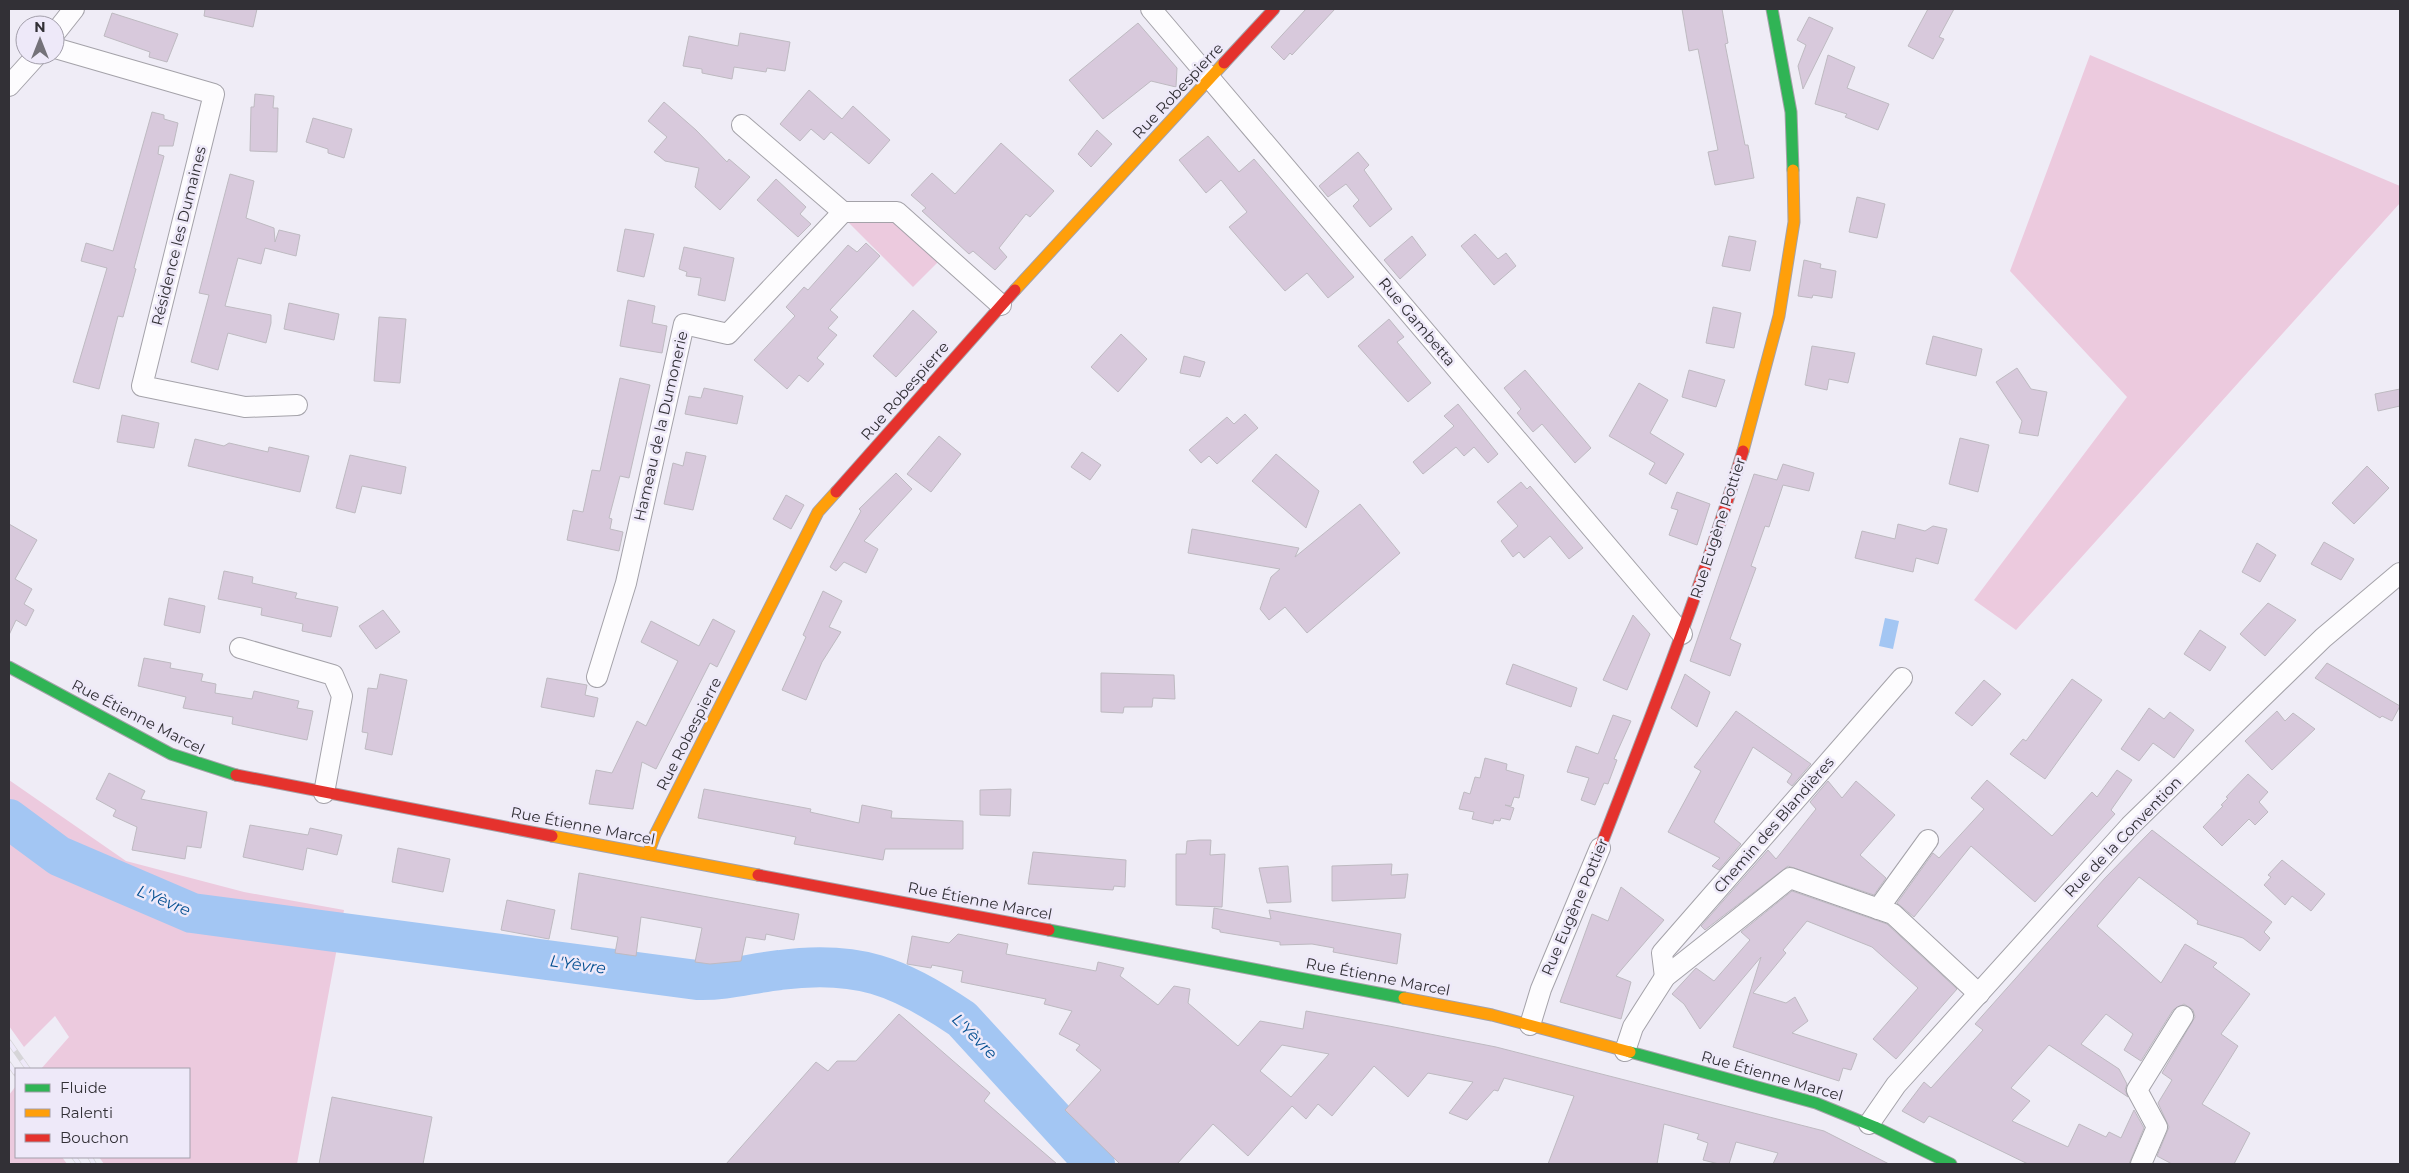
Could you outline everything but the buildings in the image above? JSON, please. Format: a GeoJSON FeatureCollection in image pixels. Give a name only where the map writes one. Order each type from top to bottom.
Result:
{"type":"FeatureCollection","features":[{"type":"Feature","properties":{"kind":"main road","name":"Rue Robespierre"},"geometry":{"type":"LineString","coordinates":[[648,854],[655,835],[818,512],[1001,305],[1274,9]]}},
{"type":"Feature","properties":{"kind":"main road","name":"Rue Eugène Pottier"},"geometry":{"type":"LineString","coordinates":[[1600,848],[1714,545],[1755,410],[1779,316],[1794,222],[1791,112],[1772,9]]}},
{"type":"Feature","properties":{"kind":"main road","name":"Rue Étienne Marcel"},"geometry":{"type":"LineString","coordinates":[[9,667],[188,762],[224,773],[1236,964],[1492,1015],[1832,1107],[1951,1164]]}},
{"type":"Feature","properties":{"kind":"street"},"geometry":{"type":"LineString","coordinates":[[65,20],[74,9]]}},
{"type":"Feature","properties":{"kind":"street","name":"Rue Gambetta"},"geometry":{"type":"LineString","coordinates":[[1151,9],[1682,634]]}},
{"type":"Feature","properties":{"kind":"street","name":"Résidence les Dumaines"},"geometry":{"type":"LineString","coordinates":[[65,51],[214,94],[142,386],[245,407],[297,405]]}},
{"type":"Feature","properties":{"kind":"street"},"geometry":{"type":"LineString","coordinates":[[9,86],[28,65]]}},
{"type":"Feature","properties":{"kind":"street"},"geometry":{"type":"LineString","coordinates":[[742,125],[843,212],[897,212],[1001,305]]}},
{"type":"Feature","properties":{"kind":"street","name":"Hameau de la Dumonerie"},"geometry":{"type":"LineString","coordinates":[[597,677],[626,583],[684,324],[728,334],[843,212]]}},
{"type":"Feature","properties":{"kind":"street","name":"Rue de la Convention"},"geometry":{"type":"LineString","coordinates":[[1869,1124],[1896,1085],[2130,826],[2323,638],[2400,573]]}},
{"type":"Feature","properties":{"kind":"street"},"geometry":{"type":"LineString","coordinates":[[240,648],[333,675],[342,696],[324,793]]}},
{"type":"Feature","properties":{"kind":"street","name":"Chemin des Blandières"},"geometry":{"type":"LineString","coordinates":[[1665,977],[1662,953],[1902,678]]}},
{"type":"Feature","properties":{"kind":"street"},"geometry":{"type":"LineString","coordinates":[[1878,909],[1928,840]]}},
{"type":"Feature","properties":{"kind":"street","name":"Rue Eugène Pottier"},"geometry":{"type":"LineString","coordinates":[[1530,1025],[1541,990],[1600,848]]}},
{"type":"Feature","properties":{"kind":"street"},"geometry":{"type":"LineString","coordinates":[[1625,1051],[1633,1027],[1665,977],[1790,878],[1893,914],[1979,994]]}},
{"type":"Feature","properties":{"kind":"street"},"geometry":{"type":"LineString","coordinates":[[2141,1164],[2157,1127],[2137,1090],[2183,1016]]}},
{"type":"Feature","properties":{"kind":"shaded area"},"geometry":{"type":"Polygon","coordinates":[[[2090,55],[2400,186],[2400,203],[2016,630],[1974,600],[2127,397],[2010,271],[2090,55]]]}},
{"type":"Feature","properties":{"kind":"shaded area"},"geometry":{"type":"Polygon","coordinates":[[[891,217],[940,260],[913,287],[847,221],[891,217]]]}},
{"type":"Feature","properties":{"kind":"shaded area"},"geometry":{"type":"Polygon","coordinates":[[[9,780],[126,861],[244,892],[344,910],[297,1164],[104,1164],[100,1158],[190,1158],[190,1068],[42,1068],[69,1037],[55,1016],[24,1047],[9,1026],[9,780]]]}},
{"type":"Feature","properties":{"kind":"shaded area"},"geometry":{"type":"Polygon","coordinates":[[[15,1087],[15,1158],[63,1158],[67,1164],[9,1164],[9,1095],[15,1087]]]}},
{"type":"Feature","properties":{"kind":"water"},"geometry":{"type":"Polygon","coordinates":[[[1885,618],[1899,621],[1893,649],[1879,646],[1885,618]]]}},
{"type":"Feature","properties":{"kind":"waterway","name":"L'Yèvre"},"geometry":{"type":"LineString","coordinates":[[9,819],[59,856],[192,913],[697,980],[719,979],[807,967],[832,967],[876,975],[918,992],[962,1019],[1095,1164]]}},
{"type":"Feature","properties":{"kind":"railway"},"geometry":{"type":"LineString","coordinates":[[9,1042],[27,1068]]}},
{"type":"Feature","properties":{"kind":"railway"},"geometry":{"type":"LineString","coordinates":[[9,1064],[15,1073]]}},
{"type":"Feature","properties":{"kind":"railway"},"geometry":{"type":"LineString","coordinates":[[75,1158],[79,1164]]}},
{"type":"Feature","properties":{"kind":"railway"},"geometry":{"type":"LineString","coordinates":[[91,1158],[94,1164]]}},
{"type":"Feature","properties":{"kind":"traffic: fast"},"geometry":{"type":"LineString","coordinates":[[1772,9],[1791,112],[1793,170]]}},
{"type":"Feature","properties":{"kind":"traffic: fast"},"geometry":{"type":"LineString","coordinates":[[9,667],[171,754],[236,775]]}},
{"type":"Feature","properties":{"kind":"traffic: fast"},"geometry":{"type":"LineString","coordinates":[[1049,930],[1404,998]]}},
{"type":"Feature","properties":{"kind":"traffic: fast"},"geometry":{"type":"LineString","coordinates":[[1630,1052],[1816,1103],[1875,1127],[1951,1164]]}},
{"type":"Feature","properties":{"kind":"traffic: slow"},"geometry":{"type":"LineString","coordinates":[[1015,290],[1224,63]]}},
{"type":"Feature","properties":{"kind":"traffic: slow"},"geometry":{"type":"LineString","coordinates":[[1743,451],[1779,316],[1794,222],[1793,170]]}},
{"type":"Feature","properties":{"kind":"traffic: slow"},"geometry":{"type":"LineString","coordinates":[[648,854],[655,835],[818,512],[836,492]]}},
{"type":"Feature","properties":{"kind":"traffic: slow"},"geometry":{"type":"LineString","coordinates":[[552,836],[758,875]]}},
{"type":"Feature","properties":{"kind":"traffic: slow"},"geometry":{"type":"LineString","coordinates":[[1404,998],[1492,1015],[1630,1052]]}},
{"type":"Feature","properties":{"kind":"traffic: jam"},"geometry":{"type":"LineString","coordinates":[[1224,63],[1274,9]]}},
{"type":"Feature","properties":{"kind":"traffic: jam"},"geometry":{"type":"LineString","coordinates":[[836,492],[1015,290]]}},
{"type":"Feature","properties":{"kind":"traffic: jam"},"geometry":{"type":"LineString","coordinates":[[1600,848],[1711,552],[1743,451]]}},
{"type":"Feature","properties":{"kind":"traffic: jam"},"geometry":{"type":"LineString","coordinates":[[236,775],[552,836]]}},
{"type":"Feature","properties":{"kind":"traffic: jam"},"geometry":{"type":"LineString","coordinates":[[758,875],[1049,930]]}}]}
